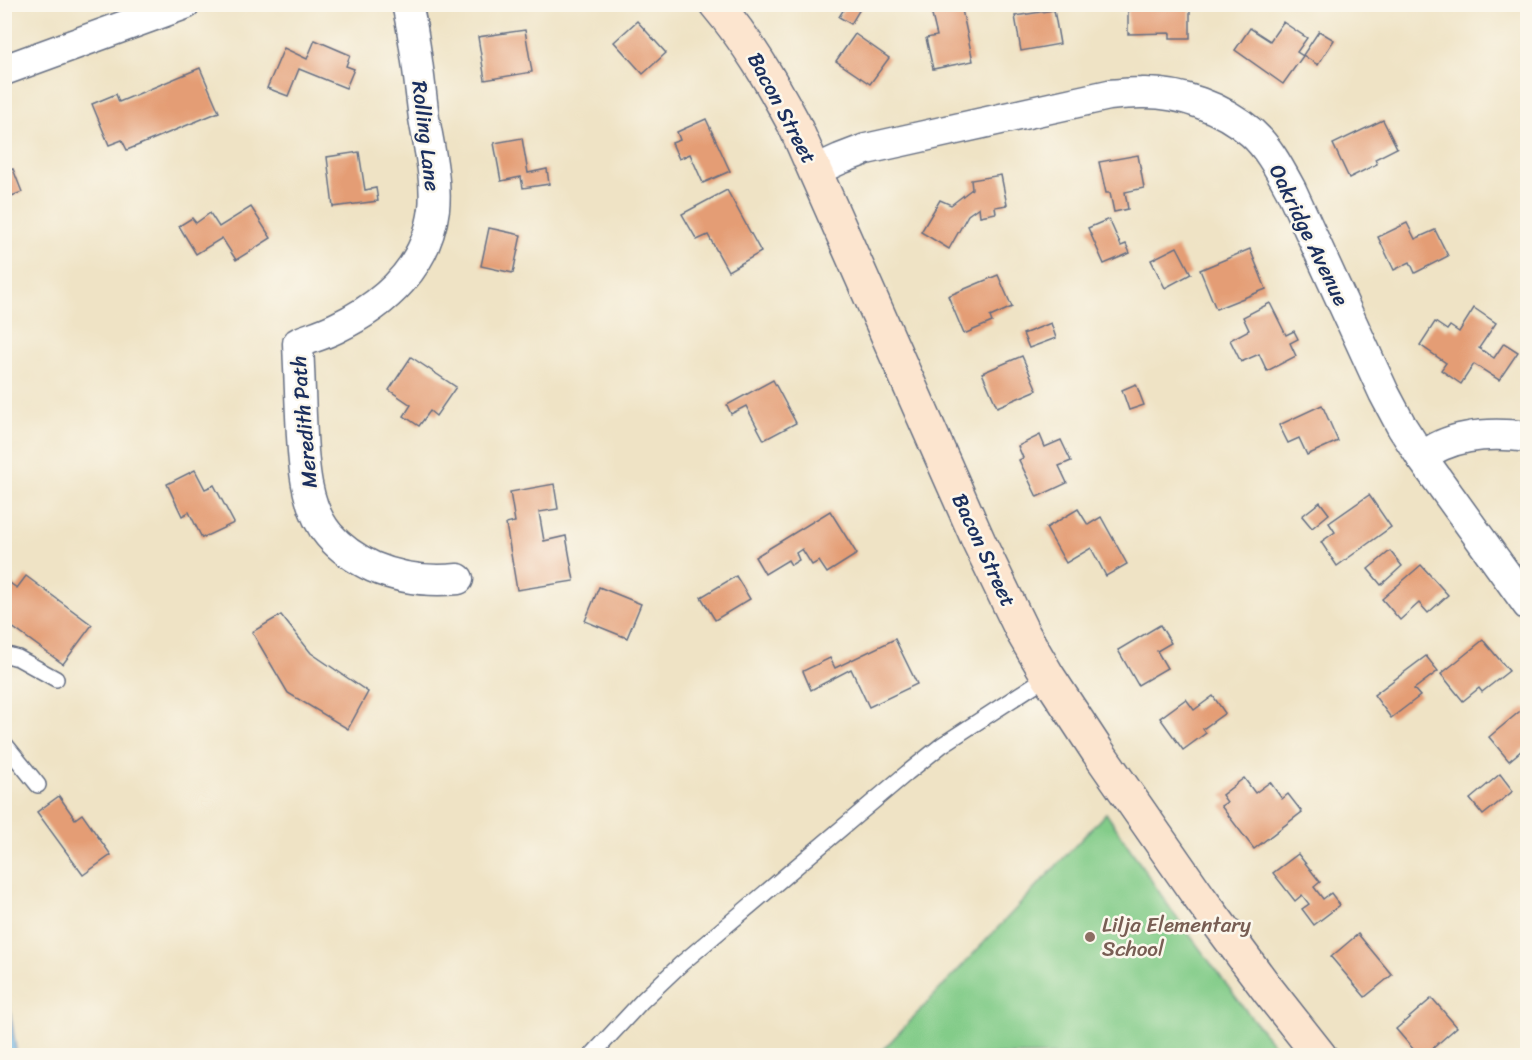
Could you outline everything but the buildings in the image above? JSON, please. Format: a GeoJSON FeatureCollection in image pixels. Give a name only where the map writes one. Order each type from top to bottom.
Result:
{"type":"FeatureCollection","features":[{"type":"Feature","properties":{"kind":"street"},"geometry":{"type":"LineString","coordinates":[[4,70],[186,4]]}},
{"type":"Feature","properties":{"kind":"street","name":"Rolling Lane"},"geometry":{"type":"LineString","coordinates":[[298,343],[336,328],[361,314],[387,295],[406,276],[421,255],[429,233],[434,207],[433,178],[407,4]]}},
{"type":"Feature","properties":{"kind":"street","name":"Bacon Street"},"geometry":{"type":"LineString","coordinates":[[716,4],[753,52],[794,124],[979,542],[1014,616],[1048,676],[1199,897],[1320,1056]]}},
{"type":"Feature","properties":{"kind":"street","name":"Oakridge Avenue"},"geometry":{"type":"LineString","coordinates":[[816,170],[866,149],[1109,95],[1142,92],[1175,95],[1201,103],[1227,115],[1252,133],[1273,158],[1291,189],[1384,393],[1402,427],[1527,605]]}},
{"type":"Feature","properties":{"kind":"street","name":"Meredith Path"},"geometry":{"type":"LineString","coordinates":[[298,343],[304,462],[308,489],[316,514],[327,534],[360,561],[382,571],[404,578],[433,581],[458,579]]}},
{"type":"Feature","properties":{"kind":"street"},"geometry":{"type":"LineString","coordinates":[[1422,458],[1440,445],[1462,437],[1489,435],[1527,437]]}},
{"type":"Feature","properties":{"kind":"lane"},"geometry":{"type":"LineString","coordinates":[[4,654],[18,658],[56,679]]}},
{"type":"Feature","properties":{"kind":"lane"},"geometry":{"type":"LineString","coordinates":[[591,1056],[642,1001],[681,964],[907,773],[942,745],[1048,676]]}},
{"type":"Feature","properties":{"kind":"lane"},"geometry":{"type":"LineString","coordinates":[[4,743],[38,785]]}},
{"type":"Feature","properties":{"kind":"green space","name":"Lilja Elementary School"},"geometry":{"type":"Polygon","coordinates":[[[1106,813],[1174,914],[1282,1055],[878,1055],[1106,813]]]}},
{"type":"Feature","properties":{"kind":"water"},"geometry":{"type":"Polygon","coordinates":[[[5,997],[9,1004],[18,1055],[5,1055],[5,997]]]}},
{"type":"Feature","properties":{"kind":"place","name":"Lilja Elementary School"},"geometry":{"type":"Point","coordinates":[1090,937]}}]}
